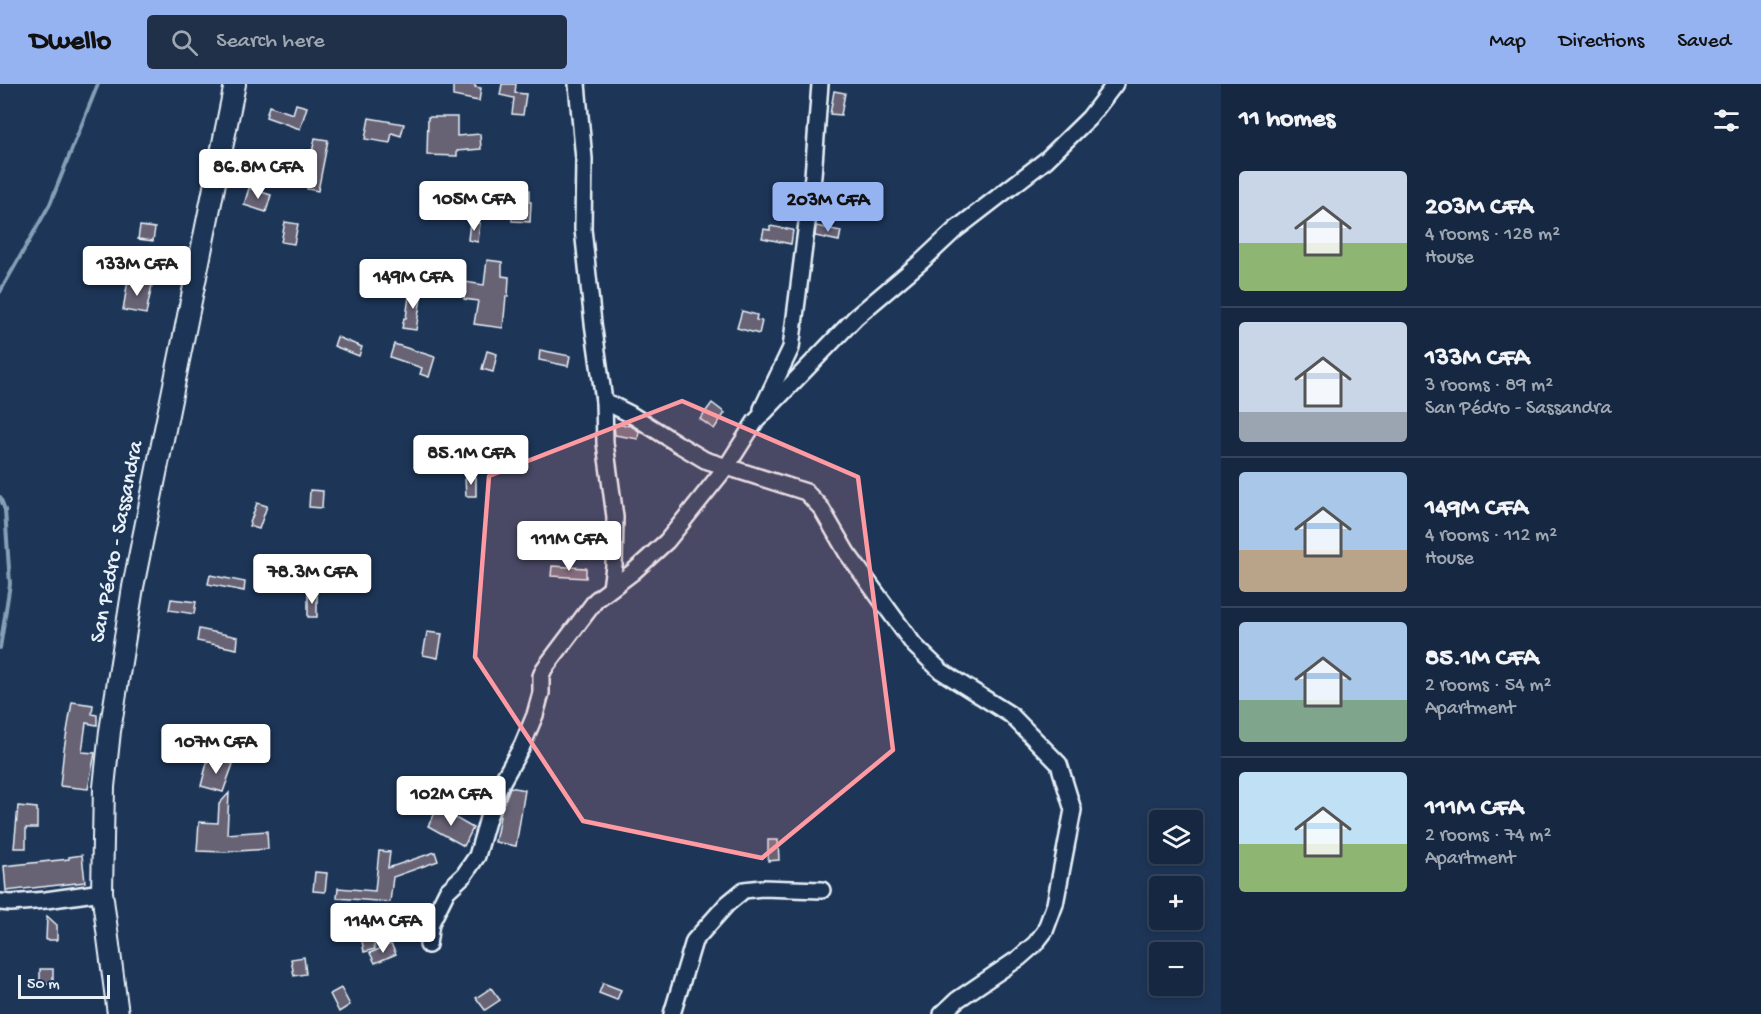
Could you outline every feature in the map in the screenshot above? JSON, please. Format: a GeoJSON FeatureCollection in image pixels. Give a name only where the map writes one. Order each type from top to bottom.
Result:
{"type":"FeatureCollection","features":[{"type":"Feature","properties":{"kind":"main road","name":"San Pédro - Sassandra"},"geometry":{"type":"LineString","coordinates":[[118,1014],[102,892],[104,787],[120,662],[133,587],[235,84]]}},
{"type":"Feature","properties":{"kind":"street"},"geometry":{"type":"LineString","coordinates":[[577,84],[584,159],[583,229],[604,401],[605,442],[615,518],[611,588]]}},
{"type":"Feature","properties":{"kind":"street"},"geometry":{"type":"LineString","coordinates":[[428,945],[431,923],[447,891],[464,875],[477,856],[499,787],[522,746],[535,716],[542,693],[544,669],[596,600],[633,572],[667,541],[727,466],[755,422],[774,386],[791,348],[811,196],[820,84]]}},
{"type":"Feature","properties":{"kind":"street"},"geometry":{"type":"LineString","coordinates":[[755,422],[856,317],[922,261],[954,230],[1046,160],[1089,118],[1115,84]]}},
{"type":"Feature","properties":{"kind":"street"},"geometry":{"type":"LineString","coordinates":[[604,401],[630,414],[705,460],[806,492],[821,507],[847,553],[914,645],[941,670],[1011,714],[1059,764],[1073,810],[1055,904],[1045,931],[1027,951],[957,999],[942,1014]]}},
{"type":"Feature","properties":{"kind":"street"},"geometry":{"type":"LineString","coordinates":[[672,1014],[694,941],[744,890],[762,888],[822,890]]}},
{"type":"Feature","properties":{"kind":"street"},"geometry":{"type":"LineString","coordinates":[[0,902],[46,900],[102,892]]}},
{"type":"Feature","properties":{"kind":"highlighted area"},"geometry":{"type":"Polygon","coordinates":[[[682,401],[858,477],[893,750],[762,858],[583,821],[475,657],[489,476],[682,401]]]}},
{"type":"Feature","properties":{"kind":"building"},"geometry":{"type":"Polygon","coordinates":[[[453,84],[475,84],[475,87],[481,88],[479,101],[453,96],[453,84]]]}},
{"type":"Feature","properties":{"kind":"building"},"geometry":{"type":"Polygon","coordinates":[[[502,84],[516,84],[515,93],[526,94],[523,115],[512,114],[514,98],[500,95],[502,84]]]}},
{"type":"Feature","properties":{"kind":"building"},"geometry":{"type":"Polygon","coordinates":[[[834,91],[845,93],[841,115],[830,114],[834,91]]]}},
{"type":"Feature","properties":{"kind":"building"},"geometry":{"type":"Polygon","coordinates":[[[296,104],[307,107],[300,129],[266,117],[269,106],[293,114],[296,104]]]}},
{"type":"Feature","properties":{"kind":"building"},"geometry":{"type":"Polygon","coordinates":[[[428,117],[457,117],[457,136],[480,134],[481,149],[457,151],[457,156],[427,155],[428,117]]]}},
{"type":"Feature","properties":{"kind":"building"},"geometry":{"type":"Polygon","coordinates":[[[369,118],[404,124],[401,136],[392,133],[390,143],[365,139],[369,118]]]}},
{"type":"Feature","properties":{"kind":"building"},"geometry":{"type":"Polygon","coordinates":[[[315,138],[328,140],[318,191],[307,189],[310,177],[307,177],[315,138]]]}},
{"type":"Feature","properties":{"kind":"building"},"geometry":{"type":"Polygon","coordinates":[[[825,185],[852,192],[849,207],[822,201],[825,185]]]}},
{"type":"Feature","properties":{"kind":"building"},"geometry":{"type":"Polygon","coordinates":[[[249,188],[271,195],[266,212],[244,205],[249,188]]]}},
{"type":"Feature","properties":{"kind":"building"},"geometry":{"type":"Polygon","coordinates":[[[512,190],[529,190],[530,222],[512,221],[512,190]]]}},
{"type":"Feature","properties":{"kind":"building"},"geometry":{"type":"Polygon","coordinates":[[[285,222],[298,224],[294,244],[281,242],[285,222]]]}},
{"type":"Feature","properties":{"kind":"building"},"geometry":{"type":"Polygon","coordinates":[[[470,222],[480,223],[478,242],[468,240],[470,222]]]}},
{"type":"Feature","properties":{"kind":"building"},"geometry":{"type":"Polygon","coordinates":[[[140,226],[155,228],[153,241],[138,239],[140,226]]]}},
{"type":"Feature","properties":{"kind":"building"},"geometry":{"type":"Polygon","coordinates":[[[770,226],[793,230],[791,244],[762,238],[764,229],[770,230],[770,226]]]}},
{"type":"Feature","properties":{"kind":"building"},"geometry":{"type":"Polygon","coordinates":[[[816,226],[841,231],[839,241],[815,236],[816,226]]]}},
{"type":"Feature","properties":{"kind":"building"},"geometry":{"type":"Polygon","coordinates":[[[487,260],[502,262],[502,276],[509,277],[503,328],[474,324],[478,301],[464,299],[465,282],[484,285],[487,260]]]}},
{"type":"Feature","properties":{"kind":"building"},"geometry":{"type":"Polygon","coordinates":[[[128,280],[152,285],[146,314],[123,310],[128,280]]]}},
{"type":"Feature","properties":{"kind":"building"},"geometry":{"type":"Polygon","coordinates":[[[410,289],[422,291],[416,330],[402,328],[404,318],[406,318],[410,289]]]}},
{"type":"Feature","properties":{"kind":"building"},"geometry":{"type":"Polygon","coordinates":[[[742,311],[757,315],[756,320],[762,321],[759,334],[737,328],[742,311]]]}},
{"type":"Feature","properties":{"kind":"building"},"geometry":{"type":"Polygon","coordinates":[[[337,337],[362,347],[359,356],[334,346],[337,337]]]}},
{"type":"Feature","properties":{"kind":"building"},"geometry":{"type":"Polygon","coordinates":[[[394,344],[435,357],[429,377],[420,374],[422,368],[390,357],[394,344]]]}},
{"type":"Feature","properties":{"kind":"building"},"geometry":{"type":"Polygon","coordinates":[[[540,350],[570,356],[568,366],[539,360],[540,350]]]}},
{"type":"Feature","properties":{"kind":"building"},"geometry":{"type":"Polygon","coordinates":[[[487,351],[497,354],[493,372],[482,369],[487,351]]]}},
{"type":"Feature","properties":{"kind":"building"},"geometry":{"type":"Polygon","coordinates":[[[712,403],[725,413],[714,429],[700,419],[712,403]]]}},
{"type":"Feature","properties":{"kind":"building"},"geometry":{"type":"Polygon","coordinates":[[[614,424],[631,426],[639,431],[638,439],[615,435],[614,424]]]}},
{"type":"Feature","properties":{"kind":"building"},"geometry":{"type":"Polygon","coordinates":[[[446,455],[464,460],[461,471],[443,466],[446,455]]]}},
{"type":"Feature","properties":{"kind":"building"},"geometry":{"type":"Polygon","coordinates":[[[465,477],[476,477],[476,496],[466,496],[465,477]]]}},
{"type":"Feature","properties":{"kind":"building"},"geometry":{"type":"Polygon","coordinates":[[[310,490],[323,491],[322,508],[309,507],[310,490]]]}},
{"type":"Feature","properties":{"kind":"building"},"geometry":{"type":"Polygon","coordinates":[[[257,503],[267,506],[259,529],[249,526],[257,503]]]}},
{"type":"Feature","properties":{"kind":"building"},"geometry":{"type":"Polygon","coordinates":[[[552,566],[586,568],[586,578],[551,576],[552,566]]]}},
{"type":"Feature","properties":{"kind":"building"},"geometry":{"type":"Polygon","coordinates":[[[210,575],[245,582],[244,591],[208,584],[210,575]]]}},
{"type":"Feature","properties":{"kind":"building"},"geometry":{"type":"Polygon","coordinates":[[[308,593],[317,593],[317,617],[308,617],[308,593]]]}},
{"type":"Feature","properties":{"kind":"building"},"geometry":{"type":"Polygon","coordinates":[[[171,599],[196,602],[194,614],[169,610],[171,599]]]}},
{"type":"Feature","properties":{"kind":"building"},"geometry":{"type":"Polygon","coordinates":[[[199,629],[238,637],[237,649],[197,641],[199,629]]]}},
{"type":"Feature","properties":{"kind":"building"},"geometry":{"type":"Polygon","coordinates":[[[427,632],[442,634],[438,658],[423,655],[427,632]]]}},
{"type":"Feature","properties":{"kind":"building"},"geometry":{"type":"Polygon","coordinates":[[[72,702],[93,705],[92,714],[97,715],[97,725],[86,723],[82,752],[95,753],[88,789],[60,786],[72,702]]]}},
{"type":"Feature","properties":{"kind":"building"},"geometry":{"type":"Polygon","coordinates":[[[208,759],[233,764],[223,792],[201,786],[208,759]]]}},
{"type":"Feature","properties":{"kind":"building"},"geometry":{"type":"Polygon","coordinates":[[[510,787],[525,790],[516,846],[495,842],[501,811],[510,787]]]}},
{"type":"Feature","properties":{"kind":"building"},"geometry":{"type":"Polygon","coordinates":[[[229,793],[227,834],[267,831],[268,849],[197,851],[199,822],[218,823],[219,804],[229,793]]]}},
{"type":"Feature","properties":{"kind":"building"},"geometry":{"type":"Polygon","coordinates":[[[18,806],[37,808],[37,828],[26,828],[26,848],[14,848],[18,806]]]}},
{"type":"Feature","properties":{"kind":"building"},"geometry":{"type":"Polygon","coordinates":[[[438,808],[473,828],[464,846],[428,826],[438,808]]]}},
{"type":"Feature","properties":{"kind":"building"},"geometry":{"type":"Polygon","coordinates":[[[768,840],[778,840],[779,860],[768,861],[768,840]]]}},
{"type":"Feature","properties":{"kind":"building"},"geometry":{"type":"Polygon","coordinates":[[[379,851],[390,852],[388,868],[435,852],[438,861],[393,877],[390,902],[337,898],[338,888],[375,891],[379,851]]]}},
{"type":"Feature","properties":{"kind":"building"},"geometry":{"type":"Polygon","coordinates":[[[82,855],[85,882],[6,891],[4,866],[69,859],[69,857],[82,855]]]}},
{"type":"Feature","properties":{"kind":"building"},"geometry":{"type":"Polygon","coordinates":[[[315,872],[327,873],[325,892],[313,891],[315,872]]]}},
{"type":"Feature","properties":{"kind":"building"},"geometry":{"type":"Polygon","coordinates":[[[47,916],[57,925],[57,940],[46,940],[47,916]]]}},
{"type":"Feature","properties":{"kind":"building"},"geometry":{"type":"Polygon","coordinates":[[[371,928],[375,949],[364,952],[360,930],[371,928]]]}},
{"type":"Feature","properties":{"kind":"building"},"geometry":{"type":"Polygon","coordinates":[[[391,944],[396,954],[375,963],[370,953],[391,944]]]}},
{"type":"Feature","properties":{"kind":"building"},"geometry":{"type":"Polygon","coordinates":[[[304,957],[306,974],[294,976],[291,959],[304,957]]]}},
{"type":"Feature","properties":{"kind":"building"},"geometry":{"type":"Polygon","coordinates":[[[40,969],[53,969],[53,984],[40,984],[40,969]]]}},
{"type":"Feature","properties":{"kind":"building"},"geometry":{"type":"Polygon","coordinates":[[[603,983],[621,990],[617,1000],[599,993],[603,983]]]}},
{"type":"Feature","properties":{"kind":"building"},"geometry":{"type":"Polygon","coordinates":[[[341,988],[350,1005],[339,1012],[330,994],[341,988]]]}},
{"type":"Feature","properties":{"kind":"building"},"geometry":{"type":"Polygon","coordinates":[[[491,988],[500,1000],[485,1010],[476,998],[491,988]]]}},
{"type":"Feature","properties":{"kind":"waterway"},"geometry":{"type":"LineString","coordinates":[[0,292],[50,204],[98,84]]}},
{"type":"Feature","properties":{"kind":"waterway"},"geometry":{"type":"LineString","coordinates":[[0,497],[5,510],[10,584],[0,648]]}}]}
